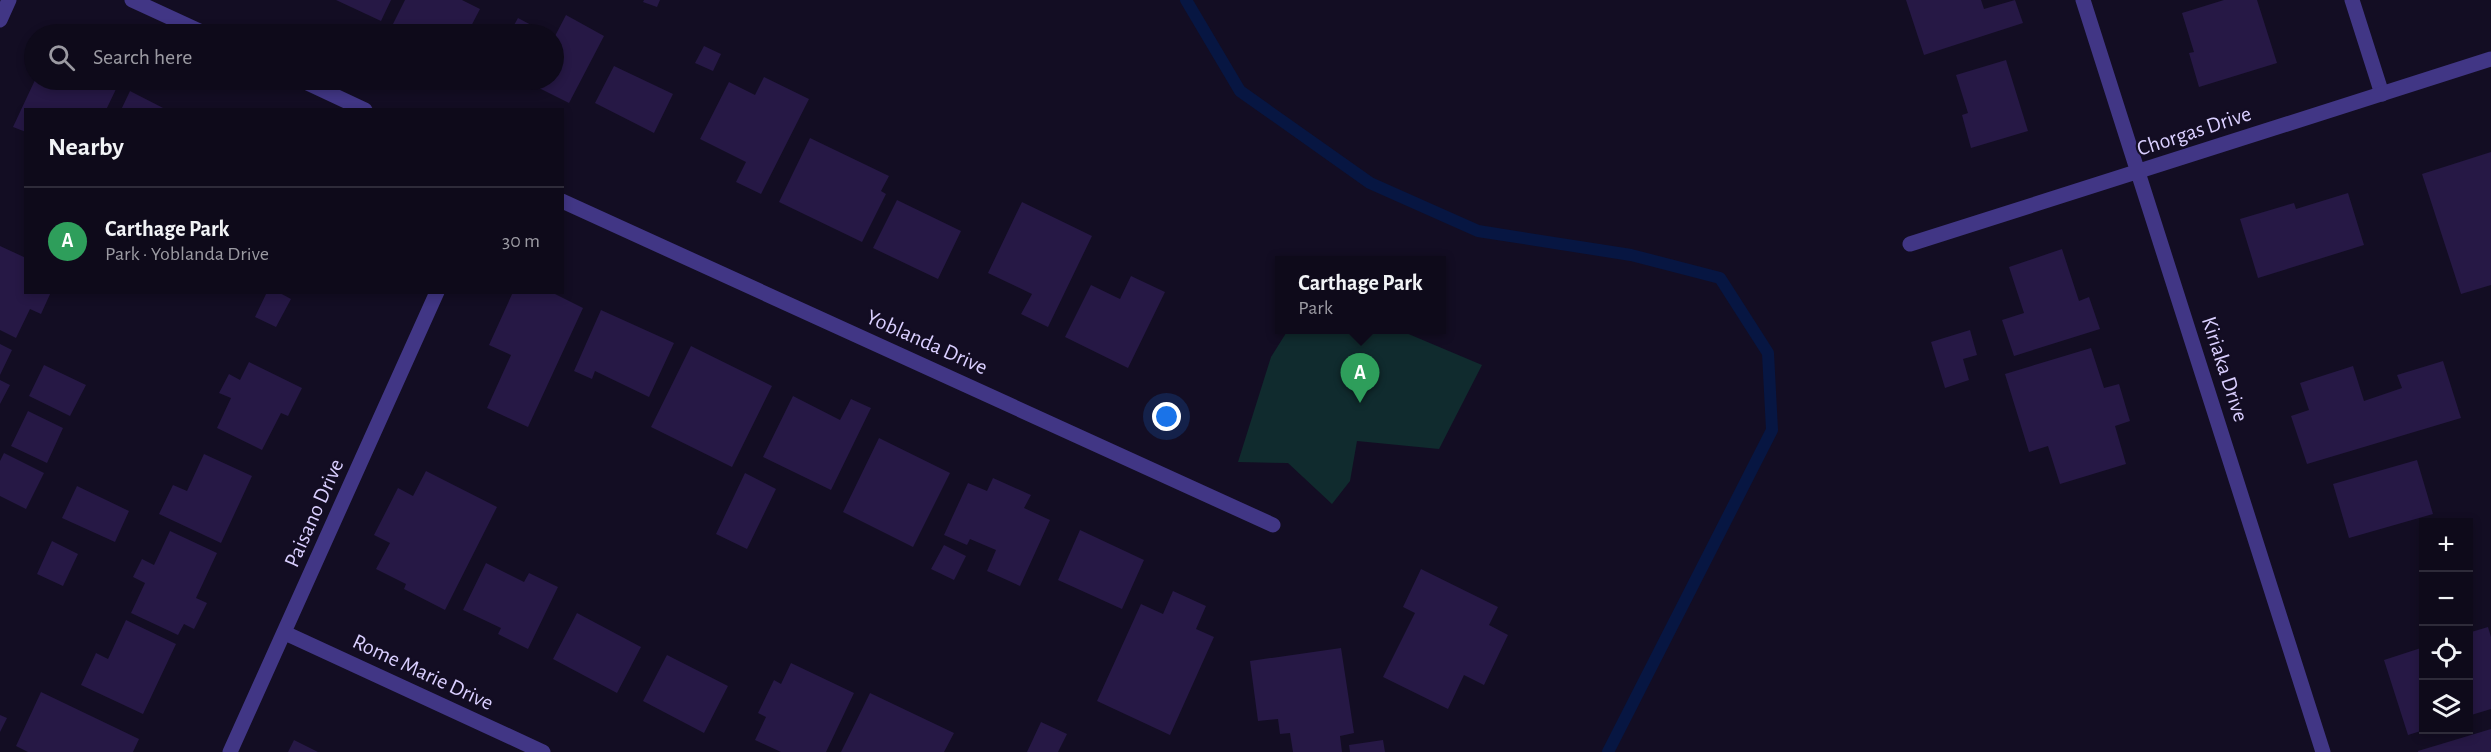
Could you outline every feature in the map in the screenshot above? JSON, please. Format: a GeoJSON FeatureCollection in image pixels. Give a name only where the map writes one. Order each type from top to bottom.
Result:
{"type":"FeatureCollection","features":[{"type":"Feature","properties":{"kind":"street"},"geometry":{"type":"LineString","coordinates":[[0,20],[9,0]]}},
{"type":"Feature","properties":{"kind":"street"},"geometry":{"type":"LineString","coordinates":[[132,0],[184,24]]}},
{"type":"Feature","properties":{"kind":"street","name":"Kiriaka Drive"},"geometry":{"type":"LineString","coordinates":[[2083,0],[2324,752]]}},
{"type":"Feature","properties":{"kind":"street"},"geometry":{"type":"LineString","coordinates":[[2352,0],[2382,94]]}},
{"type":"Feature","properties":{"kind":"street","name":"Chorgas Drive"},"geometry":{"type":"LineString","coordinates":[[1910,244],[2491,59]]}},
{"type":"Feature","properties":{"kind":"street"},"geometry":{"type":"LineString","coordinates":[[322,90],[361,108]]}},
{"type":"Feature","properties":{"kind":"street","name":"Yoblanda Drive"},"geometry":{"type":"LineString","coordinates":[[564,202],[1273,525]]}},
{"type":"Feature","properties":{"kind":"street","name":"Paisano Drive"},"geometry":{"type":"LineString","coordinates":[[230,752],[436,294]]}},
{"type":"Feature","properties":{"kind":"street","name":"Rome Marie Drive"},"geometry":{"type":"LineString","coordinates":[[285,633],[543,752]]}},
{"type":"Feature","properties":{"kind":"green space"},"geometry":{"type":"Polygon","coordinates":[[[1285,334],[1408,334],[1482,365],[1439,449],[1357,441],[1350,481],[1332,504],[1288,463],[1238,462],[1271,357],[1285,334]]]}},
{"type":"Feature","properties":{"kind":"building"},"geometry":{"type":"Polygon","coordinates":[[[336,0],[391,0],[381,21],[336,0]]]}},
{"type":"Feature","properties":{"kind":"building"},"geometry":{"type":"Polygon","coordinates":[[[405,0],[462,0],[480,9],[472,24],[393,24],[405,0]]]}},
{"type":"Feature","properties":{"kind":"building"},"geometry":{"type":"Polygon","coordinates":[[[644,0],[660,0],[657,7],[643,2],[644,0]]]}},
{"type":"Feature","properties":{"kind":"building"},"geometry":{"type":"Polygon","coordinates":[[[1906,0],[1981,0],[1984,9],[2015,0],[2023,23],[1924,55],[1906,0]]]}},
{"type":"Feature","properties":{"kind":"building"},"geometry":{"type":"Polygon","coordinates":[[[2224,0],[2257,0],[2277,63],[2199,87],[2189,53],[2194,52],[2182,13],[2224,0]]]}},
{"type":"Feature","properties":{"kind":"building"},"geometry":{"type":"Polygon","coordinates":[[[566,15],[604,36],[569,103],[543,90],[564,90],[564,24],[561,24],[566,15]]]}},
{"type":"Feature","properties":{"kind":"building"},"geometry":{"type":"Polygon","coordinates":[[[518,18],[529,24],[515,24],[518,18]]]}},
{"type":"Feature","properties":{"kind":"building"},"geometry":{"type":"Polygon","coordinates":[[[704,46],[721,54],[713,71],[695,63],[704,46]]]}},
{"type":"Feature","properties":{"kind":"building"},"geometry":{"type":"Polygon","coordinates":[[[2006,60],[2028,131],[1971,148],[1962,115],[1968,113],[1956,75],[2006,60]]]}},
{"type":"Feature","properties":{"kind":"building"},"geometry":{"type":"Polygon","coordinates":[[[614,66],[673,94],[654,133],[595,103],[614,66]]]}},
{"type":"Feature","properties":{"kind":"building"},"geometry":{"type":"Polygon","coordinates":[[[764,77],[809,99],[761,194],[736,182],[746,162],[700,139],[729,82],[755,95],[764,77]]]}},
{"type":"Feature","properties":{"kind":"building"},"geometry":{"type":"Polygon","coordinates":[[[30,90],[116,90],[107,108],[24,108],[24,131],[13,127],[30,90]]]}},
{"type":"Feature","properties":{"kind":"building"},"geometry":{"type":"Polygon","coordinates":[[[130,91],[163,108],[122,108],[130,91]]]}},
{"type":"Feature","properties":{"kind":"building"},"geometry":{"type":"Polygon","coordinates":[[[810,138],[889,176],[881,191],[886,194],[862,242],[779,202],[810,138]]]}},
{"type":"Feature","properties":{"kind":"building"},"geometry":{"type":"Polygon","coordinates":[[[2491,152],[2491,285],[2461,294],[2422,174],[2491,152]]]}},
{"type":"Feature","properties":{"kind":"building"},"geometry":{"type":"Polygon","coordinates":[[[2348,193],[2364,245],[2258,278],[2240,219],[2294,203],[2296,209],[2348,193]]]}},
{"type":"Feature","properties":{"kind":"building"},"geometry":{"type":"Polygon","coordinates":[[[897,200],[961,231],[938,279],[873,248],[897,200]]]}},
{"type":"Feature","properties":{"kind":"building"},"geometry":{"type":"Polygon","coordinates":[[[1022,202],[1092,236],[1048,327],[1021,314],[1032,294],[988,273],[1022,202]]]}},
{"type":"Feature","properties":{"kind":"building"},"geometry":{"type":"Polygon","coordinates":[[[0,246],[24,257],[24,294],[50,294],[41,314],[30,309],[16,338],[0,330],[0,246]]]}},
{"type":"Feature","properties":{"kind":"building"},"geometry":{"type":"Polygon","coordinates":[[[2062,249],[2079,301],[2089,297],[2100,329],[2014,356],[2002,320],[2024,313],[2009,267],[2062,249]]]}},
{"type":"Feature","properties":{"kind":"building"},"geometry":{"type":"Polygon","coordinates":[[[1131,276],[1165,292],[1128,368],[1065,337],[1091,285],[1120,299],[1131,276]]]}},
{"type":"Feature","properties":{"kind":"building"},"geometry":{"type":"Polygon","coordinates":[[[266,294],[282,294],[291,299],[276,327],[255,317],[266,294]]]}},
{"type":"Feature","properties":{"kind":"building"},"geometry":{"type":"Polygon","coordinates":[[[512,294],[555,294],[583,308],[528,427],[487,408],[511,355],[489,345],[512,294]]]}},
{"type":"Feature","properties":{"kind":"building"},"geometry":{"type":"Polygon","coordinates":[[[601,310],[674,343],[649,397],[595,371],[592,379],[574,371],[601,310]]]}},
{"type":"Feature","properties":{"kind":"building"},"geometry":{"type":"Polygon","coordinates":[[[1970,330],[1977,355],[1963,359],[1969,380],[1945,388],[1931,342],[1970,330]]]}},
{"type":"Feature","properties":{"kind":"building"},"geometry":{"type":"Polygon","coordinates":[[[0,344],[12,350],[0,375],[0,344]]]}},
{"type":"Feature","properties":{"kind":"building"},"geometry":{"type":"Polygon","coordinates":[[[691,346],[772,386],[732,467],[651,427],[691,346]]]}},
{"type":"Feature","properties":{"kind":"building"},"geometry":{"type":"Polygon","coordinates":[[[2091,348],[2104,388],[2119,384],[2130,421],[2115,426],[2126,464],[2060,484],[2048,446],[2029,452],[2005,374],[2091,348]]]}},
{"type":"Feature","properties":{"kind":"building"},"geometry":{"type":"Polygon","coordinates":[[[2443,361],[2461,418],[2307,464],[2291,416],[2309,410],[2300,383],[2353,366],[2364,401],[2402,388],[2397,375],[2443,361]]]}},
{"type":"Feature","properties":{"kind":"building"},"geometry":{"type":"Polygon","coordinates":[[[249,362],[302,388],[288,416],[281,413],[262,450],[217,428],[231,398],[219,393],[229,374],[240,380],[249,362]]]}},
{"type":"Feature","properties":{"kind":"building"},"geometry":{"type":"Polygon","coordinates":[[[44,365],[86,385],[70,416],[29,396],[44,365]]]}},
{"type":"Feature","properties":{"kind":"building"},"geometry":{"type":"Polygon","coordinates":[[[0,380],[10,385],[0,404],[0,380]]]}},
{"type":"Feature","properties":{"kind":"building"},"geometry":{"type":"Polygon","coordinates":[[[793,396],[840,420],[851,399],[871,408],[831,490],[763,457],[793,396]]]}},
{"type":"Feature","properties":{"kind":"building"},"geometry":{"type":"Polygon","coordinates":[[[28,411],[63,428],[47,463],[11,446],[28,411]]]}},
{"type":"Feature","properties":{"kind":"building"},"geometry":{"type":"Polygon","coordinates":[[[879,438],[950,473],[913,547],[843,512],[879,438]]]}},
{"type":"Feature","properties":{"kind":"building"},"geometry":{"type":"Polygon","coordinates":[[[4,453],[44,473],[26,509],[0,496],[0,461],[4,453]]]}},
{"type":"Feature","properties":{"kind":"building"},"geometry":{"type":"Polygon","coordinates":[[[204,454],[252,476],[221,543],[159,514],[173,485],[187,491],[204,454]]]}},
{"type":"Feature","properties":{"kind":"building"},"geometry":{"type":"Polygon","coordinates":[[[2417,460],[2433,514],[2349,538],[2333,484],[2417,460]]]}},
{"type":"Feature","properties":{"kind":"building"},"geometry":{"type":"Polygon","coordinates":[[[426,471],[497,507],[445,610],[404,589],[406,584],[376,569],[390,543],[374,535],[398,488],[413,496],[426,471]]]}},
{"type":"Feature","properties":{"kind":"building"},"geometry":{"type":"Polygon","coordinates":[[[745,473],[776,489],[747,549],[716,534],[745,473]]]}},
{"type":"Feature","properties":{"kind":"building"},"geometry":{"type":"Polygon","coordinates":[[[993,478],[1031,495],[1024,508],[1050,520],[1020,586],[987,571],[996,550],[970,539],[967,545],[944,535],[968,483],[987,491],[993,478]]]}},
{"type":"Feature","properties":{"kind":"building"},"geometry":{"type":"Polygon","coordinates":[[[77,486],[129,511],[115,542],[62,518],[77,486]]]}},
{"type":"Feature","properties":{"kind":"building"},"geometry":{"type":"Polygon","coordinates":[[[1080,530],[1144,560],[1122,609],[1058,580],[1080,530]]]}},
{"type":"Feature","properties":{"kind":"building"},"geometry":{"type":"Polygon","coordinates":[[[170,531],[217,553],[196,598],[207,603],[194,629],[184,624],[178,635],[131,613],[145,583],[133,577],[142,559],[154,565],[170,531]]]}},
{"type":"Feature","properties":{"kind":"building"},"geometry":{"type":"Polygon","coordinates":[[[52,541],[78,554],[63,586],[37,574],[52,541]]]}},
{"type":"Feature","properties":{"kind":"building"},"geometry":{"type":"Polygon","coordinates":[[[944,545],[966,556],[954,580],[931,569],[944,545]]]}},
{"type":"Feature","properties":{"kind":"building"},"geometry":{"type":"Polygon","coordinates":[[[486,563],[524,582],[529,573],[558,587],[528,649],[498,634],[501,628],[463,610],[486,563]]]}},
{"type":"Feature","properties":{"kind":"building"},"geometry":{"type":"Polygon","coordinates":[[[1421,569],[1498,607],[1489,625],[1508,635],[1484,685],[1464,675],[1448,709],[1383,677],[1415,613],[1403,607],[1421,569]]]}},
{"type":"Feature","properties":{"kind":"building"},"geometry":{"type":"Polygon","coordinates":[[[1173,591],[1206,606],[1196,629],[1214,637],[1170,735],[1097,701],[1141,604],[1163,614],[1173,591]]]}},
{"type":"Feature","properties":{"kind":"building"},"geometry":{"type":"Polygon","coordinates":[[[577,613],[641,647],[617,693],[553,659],[577,613]]]}},
{"type":"Feature","properties":{"kind":"building"},"geometry":{"type":"Polygon","coordinates":[[[126,620],[176,644],[143,714],[81,685],[96,653],[108,659],[126,620]]]}},
{"type":"Feature","properties":{"kind":"building"},"geometry":{"type":"Polygon","coordinates":[[[2488,627],[2491,637],[2491,709],[2473,714],[2473,680],[2473,632],[2488,627]]]}},
{"type":"Feature","properties":{"kind":"building"},"geometry":{"type":"Polygon","coordinates":[[[1341,648],[1354,733],[1340,736],[1342,752],[1293,752],[1290,733],[1280,734],[1278,719],[1258,721],[1250,661],[1341,648]]]}},
{"type":"Feature","properties":{"kind":"building"},"geometry":{"type":"Polygon","coordinates":[[[2419,649],[2419,732],[2408,735],[2384,660],[2419,649]]]}},
{"type":"Feature","properties":{"kind":"building"},"geometry":{"type":"Polygon","coordinates":[[[667,655],[728,686],[704,733],[643,701],[667,655]]]}},
{"type":"Feature","properties":{"kind":"building"},"geometry":{"type":"Polygon","coordinates":[[[791,663],[854,693],[826,752],[781,752],[755,740],[766,717],[758,713],[774,680],[781,684],[791,663]]]}},
{"type":"Feature","properties":{"kind":"building"},"geometry":{"type":"Polygon","coordinates":[[[41,692],[139,739],[133,752],[28,752],[16,746],[41,692]]]}},
{"type":"Feature","properties":{"kind":"building"},"geometry":{"type":"Polygon","coordinates":[[[870,693],[954,733],[944,752],[841,752],[870,693]]]}},
{"type":"Feature","properties":{"kind":"building"},"geometry":{"type":"Polygon","coordinates":[[[0,715],[7,718],[0,732],[0,715]]]}},
{"type":"Feature","properties":{"kind":"building"},"geometry":{"type":"Polygon","coordinates":[[[1041,722],[1067,734],[1058,752],[1027,752],[1041,722]]]}},
{"type":"Feature","properties":{"kind":"building"},"geometry":{"type":"Polygon","coordinates":[[[2491,729],[2491,752],[2418,752],[2418,751],[2491,729]]]}},
{"type":"Feature","properties":{"kind":"building"},"geometry":{"type":"Polygon","coordinates":[[[294,740],[318,752],[288,752],[294,740]]]}},
{"type":"Feature","properties":{"kind":"building"},"geometry":{"type":"Polygon","coordinates":[[[1383,740],[1385,752],[1350,752],[1349,745],[1383,740]]]}},
{"type":"Feature","properties":{"kind":"waterway"},"geometry":{"type":"LineString","coordinates":[[1186,0],[1240,91],[1370,183],[1478,231],[1631,255],[1720,278],[1768,353],[1772,430],[1608,752]]}},
{"type":"Feature","properties":{"kind":"place","name":"Carthage Park"},"geometry":{"type":"Point","coordinates":[1360,403]}}]}
